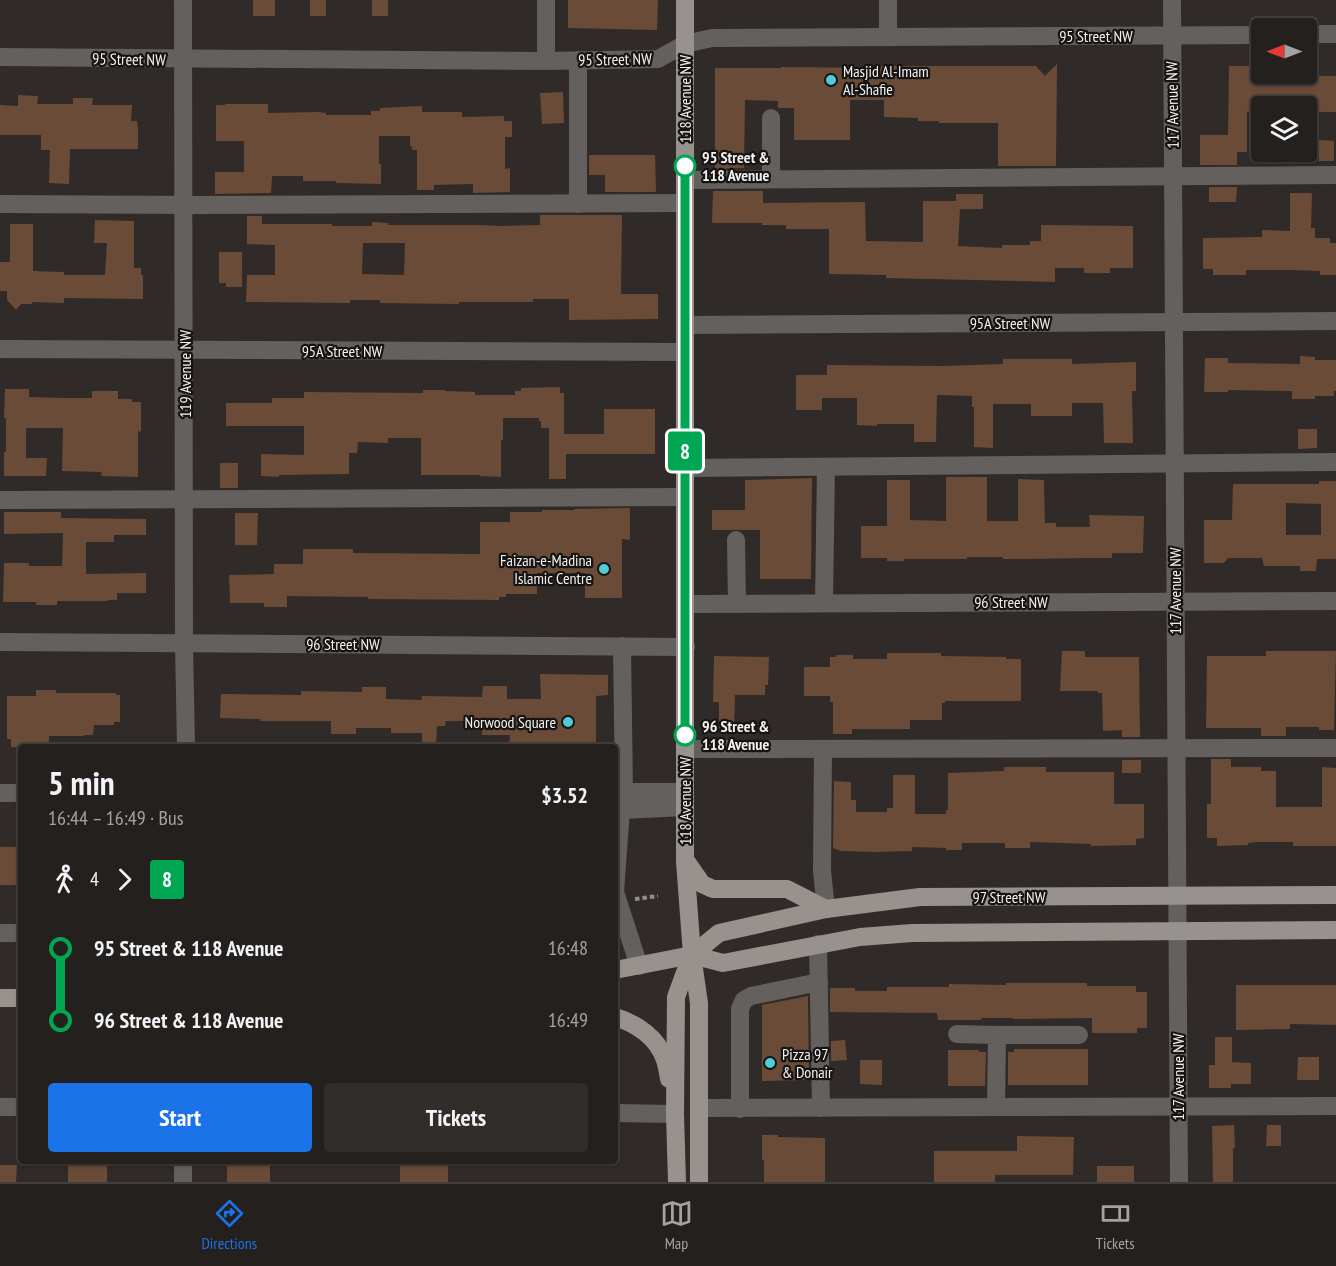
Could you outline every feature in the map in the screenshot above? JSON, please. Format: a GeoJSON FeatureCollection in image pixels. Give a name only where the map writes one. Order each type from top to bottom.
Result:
{"type":"FeatureCollection","features":[{"type":"Feature","properties":{"kind":"main road","name":"118 Avenue NW"},"geometry":{"type":"LineString","coordinates":[[685,0],[685,861],[692,954],[699,1003],[699,1182]]}},
{"type":"Feature","properties":{"kind":"main road"},"geometry":{"type":"LineString","coordinates":[[685,861],[702,884],[713,889],[787,889],[826,909]]}},
{"type":"Feature","properties":{"kind":"main road","name":"97 Street NW"},"geometry":{"type":"LineString","coordinates":[[618,970],[692,954],[719,933],[826,909],[920,897],[1336,895]]}},
{"type":"Feature","properties":{"kind":"main road","name":"97 Street NW"},"geometry":{"type":"LineString","coordinates":[[692,954],[723,963],[860,937],[912,933],[1336,930]]}},
{"type":"Feature","properties":{"kind":"main road","name":"118 Avenue NW"},"geometry":{"type":"LineString","coordinates":[[676,1182],[676,997],[692,954]]}},
{"type":"Feature","properties":{"kind":"main road"},"geometry":{"type":"LineString","coordinates":[[0,998],[18,998]]}},
{"type":"Feature","properties":{"kind":"main road"},"geometry":{"type":"LineString","coordinates":[[618,1018],[635,1026],[657,1043],[665,1059],[675,1114]]}},
{"type":"Feature","properties":{"kind":"street","name":"119 Avenue NW"},"geometry":{"type":"LineString","coordinates":[[183,0],[185,499],[179,643],[186,744]]}},
{"type":"Feature","properties":{"kind":"street"},"geometry":{"type":"LineString","coordinates":[[546,0],[546,61]]}},
{"type":"Feature","properties":{"kind":"street"},"geometry":{"type":"LineString","coordinates":[[888,0],[888,37]]}},
{"type":"Feature","properties":{"kind":"street","name":"117 Avenue NW"},"geometry":{"type":"LineString","coordinates":[[1172,0],[1179,1182]]}},
{"type":"Feature","properties":{"kind":"street","name":"95 Street NW"},"geometry":{"type":"LineString","coordinates":[[0,57],[546,61],[658,59],[685,44],[712,38],[1251,34]]}},
{"type":"Feature","properties":{"kind":"street"},"geometry":{"type":"LineString","coordinates":[[1317,34],[1336,34]]}},
{"type":"Feature","properties":{"kind":"street"},"geometry":{"type":"LineString","coordinates":[[578,60],[578,204]]}},
{"type":"Feature","properties":{"kind":"street"},"geometry":{"type":"LineString","coordinates":[[771,118],[771,179]]}},
{"type":"Feature","properties":{"kind":"street"},"geometry":{"type":"LineString","coordinates":[[685,180],[1336,175]]}},
{"type":"Feature","properties":{"kind":"street"},"geometry":{"type":"LineString","coordinates":[[0,204],[685,203]]}},
{"type":"Feature","properties":{"kind":"street","name":"95A Street NW"},"geometry":{"type":"LineString","coordinates":[[685,325],[1336,321]]}},
{"type":"Feature","properties":{"kind":"street","name":"95A Street NW"},"geometry":{"type":"LineString","coordinates":[[0,349],[685,352]]}},
{"type":"Feature","properties":{"kind":"street"},"geometry":{"type":"LineString","coordinates":[[685,468],[1336,462]]}},
{"type":"Feature","properties":{"kind":"street"},"geometry":{"type":"LineString","coordinates":[[824,603],[826,467]]}},
{"type":"Feature","properties":{"kind":"street"},"geometry":{"type":"LineString","coordinates":[[0,500],[685,497]]}},
{"type":"Feature","properties":{"kind":"street"},"geometry":{"type":"LineString","coordinates":[[736,540],[737,604]]}},
{"type":"Feature","properties":{"kind":"street","name":"96 Street NW"},"geometry":{"type":"LineString","coordinates":[[686,604],[1336,601]]}},
{"type":"Feature","properties":{"kind":"street","name":"96 Street NW"},"geometry":{"type":"LineString","coordinates":[[0,642],[686,647]]}},
{"type":"Feature","properties":{"kind":"street"},"geometry":{"type":"LineString","coordinates":[[622,646],[619,792],[685,799]]}},
{"type":"Feature","properties":{"kind":"street"},"geometry":{"type":"LineString","coordinates":[[685,749],[1336,748]]}},
{"type":"Feature","properties":{"kind":"street"},"geometry":{"type":"LineString","coordinates":[[823,749],[822,872],[826,909]]}},
{"type":"Feature","properties":{"kind":"street"},"geometry":{"type":"LineString","coordinates":[[0,793],[18,793]]}},
{"type":"Feature","properties":{"kind":"street"},"geometry":{"type":"LineString","coordinates":[[618,848],[621,810],[685,799]]}},
{"type":"Feature","properties":{"kind":"street"},"geometry":{"type":"LineString","coordinates":[[618,901],[639,966]]}},
{"type":"Feature","properties":{"kind":"street"},"geometry":{"type":"LineString","coordinates":[[0,933],[18,933]]}},
{"type":"Feature","properties":{"kind":"street"},"geometry":{"type":"LineString","coordinates":[[818,944],[821,1108]]}},
{"type":"Feature","properties":{"kind":"street"},"geometry":{"type":"LineString","coordinates":[[740,1109],[740,1009],[744,1000],[751,996],[819,982]]}},
{"type":"Feature","properties":{"kind":"street"},"geometry":{"type":"LineString","coordinates":[[957,1034],[1079,1035]]}},
{"type":"Feature","properties":{"kind":"street"},"geometry":{"type":"LineString","coordinates":[[996,1107],[997,1035]]}},
{"type":"Feature","properties":{"kind":"street"},"geometry":{"type":"LineString","coordinates":[[699,1108],[1336,1106]]}},
{"type":"Feature","properties":{"kind":"street"},"geometry":{"type":"LineString","coordinates":[[0,1107],[18,1107]]}},
{"type":"Feature","properties":{"kind":"street"},"geometry":{"type":"LineString","coordinates":[[618,1113],[675,1114]]}},
{"type":"Feature","properties":{"kind":"street"},"geometry":{"type":"LineString","coordinates":[[183,1164],[183,1182]]}},
{"type":"Feature","properties":{"kind":"building"},"geometry":{"type":"Polygon","coordinates":[[[253,0],[275,0],[275,16],[253,16],[253,0]]]}},
{"type":"Feature","properties":{"kind":"building"},"geometry":{"type":"Polygon","coordinates":[[[310,0],[326,0],[326,16],[310,16],[310,0]]]}},
{"type":"Feature","properties":{"kind":"building"},"geometry":{"type":"Polygon","coordinates":[[[372,0],[388,0],[388,16],[372,16],[372,0]]]}},
{"type":"Feature","properties":{"kind":"building"},"geometry":{"type":"Polygon","coordinates":[[[568,0],[658,0],[657,30],[568,28],[568,0]]]}},
{"type":"Feature","properties":{"kind":"building"},"geometry":{"type":"Polygon","coordinates":[[[1057,64],[1056,166],[998,166],[998,123],[939,123],[939,121],[918,121],[918,118],[884,117],[884,100],[850,100],[850,140],[794,140],[794,108],[778,108],[778,101],[745,100],[744,168],[715,169],[715,68],[1036,66],[1045,76],[1057,64]]]}},
{"type":"Feature","properties":{"kind":"building"},"geometry":{"type":"Polygon","coordinates":[[[1229,66],[1251,66],[1251,84],[1317,84],[1317,76],[1336,77],[1336,112],[1317,112],[1317,96],[1251,96],[1251,112],[1247,112],[1247,152],[1237,152],[1237,165],[1200,165],[1200,135],[1228,135],[1229,66]]]}},
{"type":"Feature","properties":{"kind":"building"},"geometry":{"type":"Polygon","coordinates":[[[563,92],[564,123],[542,124],[540,93],[563,92]]]}},
{"type":"Feature","properties":{"kind":"building"},"geometry":{"type":"Polygon","coordinates":[[[18,95],[38,96],[37,104],[73,104],[73,98],[93,98],[92,105],[132,105],[131,121],[137,121],[138,149],[70,149],[69,184],[49,183],[50,150],[41,150],[41,135],[0,135],[0,105],[18,106],[18,95]]]}},
{"type":"Feature","properties":{"kind":"building"},"geometry":{"type":"Polygon","coordinates":[[[268,104],[268,113],[319,112],[326,113],[326,115],[371,115],[371,111],[380,111],[380,108],[422,106],[422,112],[462,112],[462,117],[504,116],[504,121],[512,121],[512,137],[505,137],[505,169],[510,168],[510,192],[473,193],[473,184],[434,185],[434,190],[417,190],[417,150],[412,150],[410,146],[410,136],[379,136],[381,184],[303,181],[303,176],[272,176],[271,193],[215,194],[215,172],[244,172],[244,141],[216,141],[216,105],[268,104]]]}},
{"type":"Feature","properties":{"kind":"building"},"geometry":{"type":"Polygon","coordinates":[[[1319,140],[1334,141],[1334,161],[1319,161],[1319,140]]]}},
{"type":"Feature","properties":{"kind":"building"},"geometry":{"type":"Polygon","coordinates":[[[589,155],[655,155],[656,192],[605,192],[605,175],[589,175],[589,155]]]}},
{"type":"Feature","properties":{"kind":"building"},"geometry":{"type":"Polygon","coordinates":[[[1209,187],[1237,187],[1236,202],[1209,202],[1209,187]]]}},
{"type":"Feature","properties":{"kind":"building"},"geometry":{"type":"Polygon","coordinates":[[[713,191],[763,191],[763,203],[865,202],[866,241],[923,242],[923,201],[956,201],[956,194],[983,194],[983,209],[960,209],[958,246],[1002,248],[1002,245],[1030,245],[1030,241],[1041,241],[1041,225],[1133,226],[1133,268],[1110,268],[1110,273],[1084,273],[1084,268],[1055,268],[1055,282],[886,278],[886,275],[829,274],[829,229],[786,229],[786,225],[762,225],[762,223],[712,223],[713,191]]]}},
{"type":"Feature","properties":{"kind":"building"},"geometry":{"type":"Polygon","coordinates":[[[1290,193],[1312,193],[1311,228],[1315,228],[1315,238],[1330,238],[1330,243],[1336,243],[1336,275],[1320,275],[1320,271],[1246,270],[1246,275],[1213,275],[1213,269],[1203,269],[1203,238],[1262,237],[1262,230],[1290,231],[1290,193]]]}},
{"type":"Feature","properties":{"kind":"building"},"geometry":{"type":"Polygon","coordinates":[[[540,215],[622,215],[621,294],[658,294],[658,319],[569,320],[569,299],[533,299],[533,302],[459,302],[459,304],[380,303],[380,300],[350,300],[350,303],[246,302],[247,275],[275,275],[275,245],[247,244],[247,216],[262,216],[262,224],[372,226],[372,222],[388,223],[388,225],[540,225],[540,215]],[[363,243],[362,274],[404,275],[405,243],[363,243]]]}},
{"type":"Feature","properties":{"kind":"building"},"geometry":{"type":"Polygon","coordinates":[[[95,220],[134,221],[134,268],[141,268],[143,299],[64,298],[64,303],[32,302],[32,304],[21,304],[16,310],[7,300],[7,291],[0,291],[0,262],[10,262],[10,224],[33,224],[33,271],[64,272],[64,275],[105,275],[107,243],[94,243],[95,220]]]}},
{"type":"Feature","properties":{"kind":"building"},"geometry":{"type":"Polygon","coordinates":[[[219,252],[242,252],[242,287],[226,287],[226,283],[219,283],[219,252]]]}},
{"type":"Feature","properties":{"kind":"building"},"geometry":{"type":"Polygon","coordinates":[[[1300,356],[1315,357],[1315,360],[1336,360],[1334,396],[1292,399],[1292,391],[1204,392],[1205,358],[1228,358],[1228,363],[1300,364],[1300,356]]]}},
{"type":"Feature","properties":{"kind":"building"},"geometry":{"type":"Polygon","coordinates":[[[1003,359],[1072,359],[1072,364],[1136,362],[1136,391],[1132,391],[1133,443],[1104,443],[1103,403],[1072,403],[1072,416],[1031,416],[1031,404],[993,404],[993,448],[974,447],[972,396],[937,395],[936,442],[914,442],[914,424],[857,425],[857,398],[822,398],[822,410],[796,410],[796,375],[827,375],[827,365],[1003,364],[1003,359]]]}},
{"type":"Feature","properties":{"kind":"building"},"geometry":{"type":"Polygon","coordinates":[[[560,387],[560,393],[564,393],[564,434],[604,434],[604,409],[655,409],[655,454],[566,454],[566,479],[549,479],[549,428],[541,428],[539,418],[503,418],[501,477],[421,475],[421,438],[388,438],[388,443],[358,442],[357,453],[349,453],[349,474],[261,476],[261,454],[304,455],[304,426],[226,426],[226,403],[272,403],[272,398],[304,398],[304,392],[423,393],[423,390],[445,390],[475,392],[475,395],[515,395],[515,391],[521,391],[521,388],[560,387]]]}},
{"type":"Feature","properties":{"kind":"building"},"geometry":{"type":"Polygon","coordinates":[[[5,389],[29,389],[29,397],[63,398],[92,398],[92,391],[118,391],[118,399],[132,399],[132,402],[141,402],[141,432],[138,431],[138,477],[101,476],[102,472],[62,471],[63,428],[26,428],[26,458],[47,458],[46,476],[4,476],[5,389]]]}},
{"type":"Feature","properties":{"kind":"building"},"geometry":{"type":"Polygon","coordinates":[[[1298,429],[1317,429],[1317,448],[1298,449],[1298,429]]]}},
{"type":"Feature","properties":{"kind":"building"},"geometry":{"type":"Polygon","coordinates":[[[220,463],[238,463],[238,488],[220,488],[220,463]]]}},
{"type":"Feature","properties":{"kind":"building"},"geometry":{"type":"Polygon","coordinates":[[[946,477],[987,477],[987,521],[1018,521],[1018,479],[1044,480],[1045,523],[1056,523],[1056,527],[1090,527],[1089,515],[1144,516],[1143,553],[1112,553],[1112,558],[967,557],[967,559],[887,561],[887,558],[861,558],[861,526],[887,526],[887,480],[910,480],[910,520],[946,521],[946,477]]]}},
{"type":"Feature","properties":{"kind":"building"},"geometry":{"type":"Polygon","coordinates":[[[812,478],[811,579],[760,579],[760,530],[712,530],[712,510],[745,510],[745,480],[812,478]]]}},
{"type":"Feature","properties":{"kind":"building"},"geometry":{"type":"Polygon","coordinates":[[[1319,481],[1336,481],[1336,559],[1317,559],[1316,571],[1300,571],[1300,566],[1264,566],[1262,558],[1228,558],[1224,563],[1204,563],[1204,520],[1232,520],[1233,484],[1319,484],[1319,481]],[[1286,503],[1286,535],[1321,535],[1321,504],[1286,503]]]}},
{"type":"Feature","properties":{"kind":"building"},"geometry":{"type":"Polygon","coordinates":[[[630,508],[630,540],[622,539],[622,598],[585,598],[585,573],[537,573],[537,594],[506,594],[506,597],[499,597],[499,600],[287,596],[287,607],[264,607],[264,603],[230,603],[229,575],[274,574],[274,564],[303,564],[303,549],[353,549],[353,553],[480,554],[480,522],[510,522],[510,512],[630,508]]]}},
{"type":"Feature","properties":{"kind":"building"},"geometry":{"type":"Polygon","coordinates":[[[4,512],[61,512],[61,518],[146,519],[146,535],[114,535],[114,542],[86,542],[86,574],[146,573],[146,593],[117,593],[117,600],[108,601],[57,601],[57,605],[36,605],[36,602],[3,602],[4,563],[62,566],[63,533],[4,534],[4,512]]]}},
{"type":"Feature","properties":{"kind":"building"},"geometry":{"type":"Polygon","coordinates":[[[235,513],[258,513],[257,545],[235,545],[235,513]]]}},
{"type":"Feature","properties":{"kind":"building"},"geometry":{"type":"Polygon","coordinates":[[[1062,651],[1085,651],[1085,657],[1139,657],[1140,737],[1122,737],[1122,730],[1103,731],[1102,693],[1098,691],[1060,691],[1062,651]]]}},
{"type":"Feature","properties":{"kind":"building"},"geometry":{"type":"Polygon","coordinates":[[[1266,651],[1336,651],[1334,730],[1319,730],[1319,727],[1286,727],[1286,736],[1261,736],[1261,728],[1206,728],[1207,656],[1266,656],[1266,651]]]}},
{"type":"Feature","properties":{"kind":"building"},"geometry":{"type":"Polygon","coordinates":[[[887,653],[941,653],[941,656],[1021,659],[1021,701],[945,701],[942,703],[942,720],[910,720],[910,729],[852,729],[852,734],[833,734],[833,702],[830,702],[830,696],[804,696],[804,667],[830,667],[830,657],[836,657],[836,655],[853,655],[853,659],[887,659],[887,653]]]}},
{"type":"Feature","properties":{"kind":"building"},"geometry":{"type":"Polygon","coordinates":[[[714,656],[769,657],[768,685],[765,685],[765,695],[735,695],[734,731],[719,731],[719,702],[713,702],[714,656]]]}},
{"type":"Feature","properties":{"kind":"building"},"geometry":{"type":"Polygon","coordinates":[[[540,674],[608,675],[608,695],[596,696],[596,744],[509,744],[510,735],[482,735],[482,721],[446,721],[445,726],[437,726],[436,744],[422,744],[422,733],[391,733],[391,728],[356,728],[356,734],[331,734],[331,721],[260,721],[260,719],[220,718],[221,694],[301,695],[301,691],[362,692],[362,687],[386,687],[386,699],[422,700],[422,696],[482,697],[483,686],[507,686],[507,699],[541,699],[540,674]]]}},
{"type":"Feature","properties":{"kind":"building"},"geometry":{"type":"Polygon","coordinates":[[[36,690],[56,690],[56,693],[116,693],[120,695],[120,722],[114,722],[114,725],[94,725],[93,735],[49,736],[49,744],[18,744],[18,747],[11,747],[11,739],[7,739],[7,696],[36,696],[36,690]]]}},
{"type":"Feature","properties":{"kind":"building"},"geometry":{"type":"Polygon","coordinates":[[[1211,759],[1231,759],[1231,767],[1261,767],[1261,771],[1276,771],[1276,807],[1322,807],[1322,767],[1336,768],[1336,846],[1293,846],[1293,842],[1258,842],[1248,843],[1248,845],[1217,846],[1217,838],[1207,838],[1207,804],[1211,804],[1211,759]]]}},
{"type":"Feature","properties":{"kind":"building"},"geometry":{"type":"Polygon","coordinates":[[[1122,760],[1141,760],[1141,773],[1122,773],[1122,760]]]}},
{"type":"Feature","properties":{"kind":"building"},"geometry":{"type":"Polygon","coordinates":[[[1004,767],[1046,767],[1046,772],[1114,772],[1114,803],[1144,804],[1144,838],[1136,839],[1136,845],[1091,846],[1091,844],[1030,842],[1030,848],[1005,848],[1005,843],[962,843],[962,850],[912,847],[912,851],[875,852],[841,851],[833,848],[834,781],[851,782],[851,800],[856,800],[856,812],[887,812],[887,808],[893,808],[893,775],[915,775],[915,814],[946,814],[948,810],[948,773],[1004,771],[1004,767]]]}},
{"type":"Feature","properties":{"kind":"building"},"geometry":{"type":"Polygon","coordinates":[[[0,847],[18,847],[18,885],[0,885],[0,847]]]}},
{"type":"Feature","properties":{"kind":"building"},"geometry":{"type":"Polygon","coordinates":[[[1006,983],[1087,983],[1087,986],[1136,986],[1136,992],[1147,992],[1147,1028],[1137,1028],[1137,1033],[1092,1033],[1092,1018],[938,1020],[937,1013],[830,1012],[830,988],[887,991],[887,987],[949,987],[949,984],[1006,985],[1006,983]]]}},
{"type":"Feature","properties":{"kind":"building"},"geometry":{"type":"Polygon","coordinates":[[[1236,985],[1336,985],[1336,1025],[1290,1024],[1290,1029],[1236,1030],[1236,985]]]}},
{"type":"Feature","properties":{"kind":"building"},"geometry":{"type":"Polygon","coordinates":[[[808,996],[809,1080],[762,1081],[762,1005],[808,996]]]}},
{"type":"Feature","properties":{"kind":"building"},"geometry":{"type":"Polygon","coordinates":[[[1215,1037],[1232,1037],[1232,1062],[1251,1063],[1251,1084],[1231,1084],[1231,1088],[1209,1088],[1209,1065],[1215,1065],[1215,1037]]]}},
{"type":"Feature","properties":{"kind":"building"},"geometry":{"type":"Polygon","coordinates":[[[845,1040],[847,1060],[831,1061],[831,1041],[845,1040]]]}},
{"type":"Feature","properties":{"kind":"building"},"geometry":{"type":"Polygon","coordinates":[[[1014,1049],[1088,1049],[1088,1085],[1008,1085],[1008,1052],[1014,1052],[1014,1049]]]}},
{"type":"Feature","properties":{"kind":"building"},"geometry":{"type":"Polygon","coordinates":[[[948,1050],[986,1052],[985,1086],[948,1086],[948,1050]]]}},
{"type":"Feature","properties":{"kind":"building"},"geometry":{"type":"Polygon","coordinates":[[[1298,1057],[1319,1057],[1319,1080],[1297,1080],[1298,1057]]]}},
{"type":"Feature","properties":{"kind":"building"},"geometry":{"type":"Polygon","coordinates":[[[860,1060],[882,1060],[882,1085],[860,1084],[860,1060]]]}},
{"type":"Feature","properties":{"kind":"building"},"geometry":{"type":"Polygon","coordinates":[[[1234,1125],[1233,1182],[1213,1182],[1212,1126],[1234,1125]]]}},
{"type":"Feature","properties":{"kind":"building"},"geometry":{"type":"Polygon","coordinates":[[[1267,1125],[1281,1125],[1281,1146],[1266,1146],[1267,1125]]]}},
{"type":"Feature","properties":{"kind":"building"},"geometry":{"type":"Polygon","coordinates":[[[762,1135],[825,1138],[825,1182],[764,1182],[762,1135]]]}},
{"type":"Feature","properties":{"kind":"building"},"geometry":{"type":"Polygon","coordinates":[[[1017,1136],[1074,1137],[1073,1175],[995,1175],[995,1182],[934,1182],[934,1151],[1017,1151],[1017,1136]]]}},
{"type":"Feature","properties":{"kind":"building"},"geometry":{"type":"Polygon","coordinates":[[[68,1164],[107,1164],[107,1182],[68,1182],[68,1164]]]}},
{"type":"Feature","properties":{"kind":"building"},"geometry":{"type":"Polygon","coordinates":[[[227,1164],[270,1164],[270,1182],[227,1182],[227,1164]]]}},
{"type":"Feature","properties":{"kind":"building"},"geometry":{"type":"Polygon","coordinates":[[[400,1164],[448,1164],[448,1182],[400,1182],[400,1164]]]}},
{"type":"Feature","properties":{"kind":"building"},"geometry":{"type":"Polygon","coordinates":[[[0,1165],[17,1165],[16,1182],[0,1182],[0,1165]]]}},
{"type":"Feature","properties":{"kind":"building"},"geometry":{"type":"Polygon","coordinates":[[[1097,1166],[1134,1166],[1134,1182],[1097,1182],[1097,1166]]]}},
{"type":"Feature","properties":{"kind":"bus line","name":"8"},"geometry":{"type":"LineString","coordinates":[[685,166],[685,735]]}},
{"type":"Feature","properties":{"kind":"place","name":"Masjid Al-Imam Al-Shafie"},"geometry":{"type":"Point","coordinates":[831,80]}},
{"type":"Feature","properties":{"kind":"place","name":"95 Street & 118 Avenue"},"geometry":{"type":"Point","coordinates":[685,166]}},
{"type":"Feature","properties":{"kind":"place","name":"Faizan-e-Madina Islamic Centre"},"geometry":{"type":"Point","coordinates":[604,569]}},
{"type":"Feature","properties":{"kind":"place","name":"Norwood Square"},"geometry":{"type":"Point","coordinates":[568,722]}},
{"type":"Feature","properties":{"kind":"place","name":"96 Street & 118 Avenue"},"geometry":{"type":"Point","coordinates":[685,735]}},
{"type":"Feature","properties":{"kind":"place","name":"Pizza 97 & Donair"},"geometry":{"type":"Point","coordinates":[770,1063]}}]}
